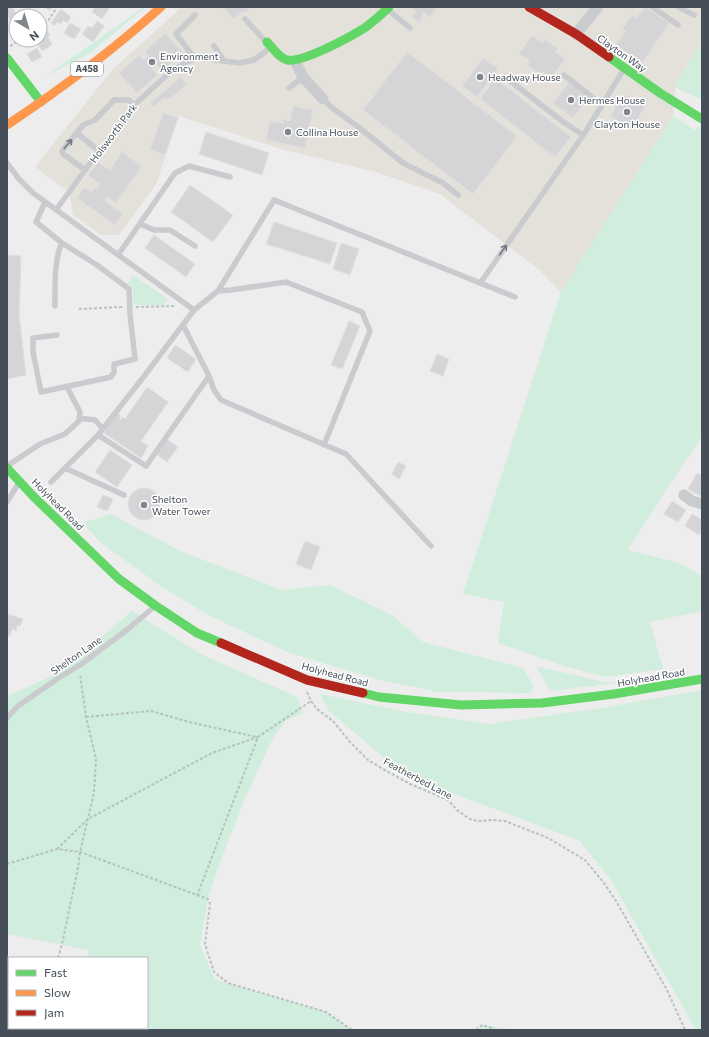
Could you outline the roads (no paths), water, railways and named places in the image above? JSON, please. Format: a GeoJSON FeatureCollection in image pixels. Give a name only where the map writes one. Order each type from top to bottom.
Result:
{"type":"FeatureCollection","features":[{"type":"Feature","properties":{"kind":"main road","name":"A458"},"geometry":{"type":"LineString","coordinates":[[7,125],[78,76],[137,30],[161,7]]}},
{"type":"Feature","properties":{"kind":"main road","name":"Clayton Way"},"geometry":{"type":"LineString","coordinates":[[529,7],[576,34],[624,68],[702,119]]}},
{"type":"Feature","properties":{"kind":"main road"},"geometry":{"type":"LineString","coordinates":[[269,44],[281,57],[288,61],[295,61],[331,46],[357,32],[384,9]]}},
{"type":"Feature","properties":{"kind":"main road"},"geometry":{"type":"LineString","coordinates":[[7,58],[41,102]]}},
{"type":"Feature","properties":{"kind":"main road","name":"Holyhead Road"},"geometry":{"type":"LineString","coordinates":[[7,468],[119,579],[156,606],[197,633],[307,680],[379,697],[461,705],[542,703],[614,694],[702,679]]}},
{"type":"Feature","properties":{"kind":"street"},"geometry":{"type":"LineString","coordinates":[[576,34],[598,7]]}},
{"type":"Feature","properties":{"kind":"street"},"geometry":{"type":"LineString","coordinates":[[295,61],[303,77],[323,100]]}},
{"type":"Feature","properties":{"kind":"street"},"geometry":{"type":"LineString","coordinates":[[684,495],[692,501],[702,504]]}},
{"type":"Feature","properties":{"kind":"lane"},"geometry":{"type":"LineString","coordinates":[[652,7],[678,25]]}},
{"type":"Feature","properties":{"kind":"lane"},"geometry":{"type":"LineString","coordinates":[[678,7],[694,16]]}},
{"type":"Feature","properties":{"kind":"lane"},"geometry":{"type":"LineString","coordinates":[[384,9],[410,28]]}},
{"type":"Feature","properties":{"kind":"lane"},"geometry":{"type":"LineString","coordinates":[[195,15],[176,34],[195,59]]}},
{"type":"Feature","properties":{"kind":"lane"},"geometry":{"type":"LineString","coordinates":[[245,19],[269,44]]}},
{"type":"Feature","properties":{"kind":"lane","name":"Holsworth Park"},"geometry":{"type":"LineString","coordinates":[[56,210],[99,151],[116,133],[134,105],[167,75],[183,64],[195,59],[209,59],[239,63],[248,61],[263,54],[269,44]]}},
{"type":"Feature","properties":{"kind":"lane"},"geometry":{"type":"LineString","coordinates":[[214,46],[224,61]]}},
{"type":"Feature","properties":{"kind":"lane"},"geometry":{"type":"LineString","coordinates":[[481,282],[584,133],[624,68]]}},
{"type":"Feature","properties":{"kind":"lane"},"geometry":{"type":"LineString","coordinates":[[564,75],[602,105]]}},
{"type":"Feature","properties":{"kind":"lane"},"geometry":{"type":"LineString","coordinates":[[289,88],[303,77]]}},
{"type":"Feature","properties":{"kind":"lane"},"geometry":{"type":"LineString","coordinates":[[505,77],[562,121],[584,133]]}},
{"type":"Feature","properties":{"kind":"lane"},"geometry":{"type":"LineString","coordinates":[[85,170],[63,154],[62,151],[83,125],[95,120],[114,100],[129,100],[134,105]]}},
{"type":"Feature","properties":{"kind":"lane"},"geometry":{"type":"LineString","coordinates":[[323,100],[403,163],[443,183],[458,195]]}},
{"type":"Feature","properties":{"kind":"lane"},"geometry":{"type":"LineString","coordinates":[[77,133],[99,151]]}},
{"type":"Feature","properties":{"kind":"lane"},"geometry":{"type":"LineString","coordinates":[[7,163],[19,179],[33,193],[194,310]]}},
{"type":"Feature","properties":{"kind":"lane"},"geometry":{"type":"LineString","coordinates":[[118,256],[175,173],[189,166],[230,178]]}},
{"type":"Feature","properties":{"kind":"lane"},"geometry":{"type":"LineString","coordinates":[[51,482],[103,429],[194,310],[218,291],[274,200],[481,282],[515,297]]}},
{"type":"Feature","properties":{"kind":"lane"},"geometry":{"type":"LineString","coordinates":[[45,202],[36,222],[62,243],[97,265],[129,289],[130,314],[136,359],[114,364],[114,372],[111,377],[41,392],[33,352],[33,338],[57,335]]}},
{"type":"Feature","properties":{"kind":"lane"},"geometry":{"type":"LineString","coordinates":[[140,224],[154,230],[170,230],[195,246]]}},
{"type":"Feature","properties":{"kind":"lane"},"geometry":{"type":"LineString","coordinates":[[55,306],[58,250],[62,243]]}},
{"type":"Feature","properties":{"kind":"lane"},"geometry":{"type":"LineString","coordinates":[[218,291],[286,282],[362,312],[370,331],[324,445]]}},
{"type":"Feature","properties":{"kind":"lane"},"geometry":{"type":"LineString","coordinates":[[183,325],[209,376],[214,390],[221,400],[346,454],[431,546]]}},
{"type":"Feature","properties":{"kind":"lane"},"geometry":{"type":"LineString","coordinates":[[98,435],[146,466],[209,376]]}},
{"type":"Feature","properties":{"kind":"lane"},"geometry":{"type":"LineString","coordinates":[[7,468],[40,444],[65,434],[79,421],[80,412],[67,387]]}},
{"type":"Feature","properties":{"kind":"lane"},"geometry":{"type":"LineString","coordinates":[[80,418],[94,420],[103,429]]}},
{"type":"Feature","properties":{"kind":"lane"},"geometry":{"type":"LineString","coordinates":[[65,468],[124,495]]}},
{"type":"Feature","properties":{"kind":"lane"},"geometry":{"type":"LineString","coordinates":[[7,502],[20,482]]}},
{"type":"Feature","properties":{"kind":"lane","name":"Shelton Lane"},"geometry":{"type":"LineString","coordinates":[[7,718],[18,706],[80,665],[156,606]]}},
{"type":"Feature","properties":{"kind":"water"},"geometry":{"type":"Polygon","coordinates":[[[7,998],[8,1029],[131,1030],[7,1030],[7,998]]]}},
{"type":"Feature","properties":{"kind":"place","name":"Environment Agency"},"geometry":{"type":"Point","coordinates":[152,62]}},
{"type":"Feature","properties":{"kind":"place","name":"Headway House"},"geometry":{"type":"Point","coordinates":[480,77]}},
{"type":"Feature","properties":{"kind":"place","name":"Hermes House"},"geometry":{"type":"Point","coordinates":[571,100]}},
{"type":"Feature","properties":{"kind":"place","name":"Clayton House"},"geometry":{"type":"Point","coordinates":[627,112]}},
{"type":"Feature","properties":{"kind":"place","name":"Collina House"},"geometry":{"type":"Point","coordinates":[288,132]}},
{"type":"Feature","properties":{"kind":"place","name":"Shelton Water Tower"},"geometry":{"type":"Point","coordinates":[144,505]}}]}
